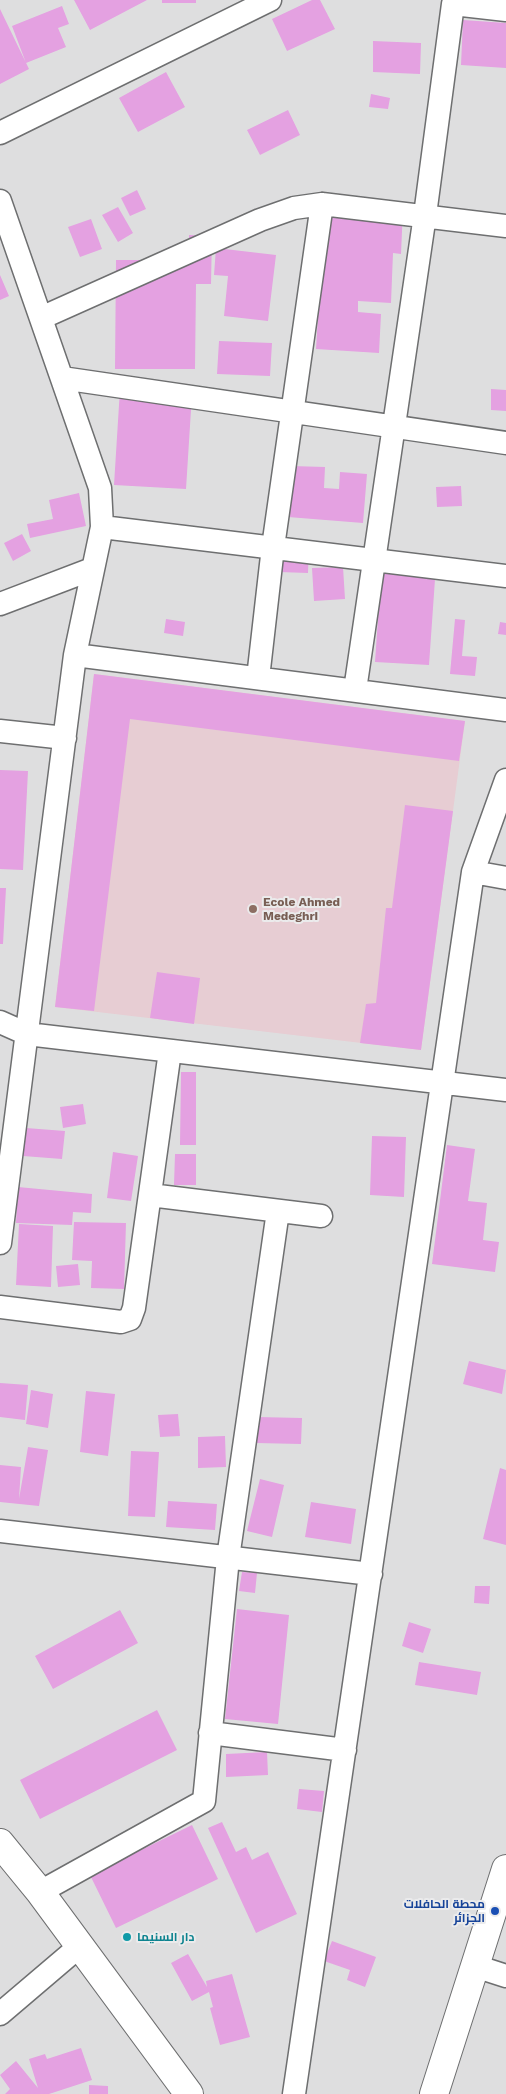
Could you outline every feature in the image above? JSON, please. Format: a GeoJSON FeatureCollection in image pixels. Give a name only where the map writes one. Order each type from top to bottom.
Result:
{"type":"FeatureCollection","features":[{"type":"Feature","properties":{"kind":"main road"},"geometry":{"type":"LineString","coordinates":[[2,1846],[81,1945],[189,2094]]}},
{"type":"Feature","properties":{"kind":"main road"},"geometry":{"type":"LineString","coordinates":[[434,2094],[506,1869]]}},
{"type":"Feature","properties":{"kind":"main road"},"geometry":{"type":"LineString","coordinates":[[427,2094],[444,2062]]}},
{"type":"Feature","properties":{"kind":"street"},"geometry":{"type":"LineString","coordinates":[[0,133],[270,0]]}},
{"type":"Feature","properties":{"kind":"street"},"geometry":{"type":"LineString","coordinates":[[354,690],[425,215],[451,2],[506,10]]}},
{"type":"Feature","properties":{"kind":"street"},"geometry":{"type":"LineString","coordinates":[[258,678],[273,548],[322,204]]}},
{"type":"Feature","properties":{"kind":"street"},"geometry":{"type":"LineString","coordinates":[[42,318],[260,220],[294,208],[322,204],[506,226]]}},
{"type":"Feature","properties":{"kind":"street"},"geometry":{"type":"LineString","coordinates":[[0,1243],[3,1195],[27,1034],[75,655],[102,527],[100,488],[42,318],[2,210]]}},
{"type":"Feature","properties":{"kind":"street"},"geometry":{"type":"LineString","coordinates":[[62,378],[393,428],[506,443]]}},
{"type":"Feature","properties":{"kind":"street"},"geometry":{"type":"LineString","coordinates":[[102,527],[506,576]]}},
{"type":"Feature","properties":{"kind":"street"},"geometry":{"type":"LineString","coordinates":[[0,604],[92,569]]}},
{"type":"Feature","properties":{"kind":"street"},"geometry":{"type":"LineString","coordinates":[[75,655],[506,710]]}},
{"type":"Feature","properties":{"kind":"street"},"geometry":{"type":"LineString","coordinates":[[0,731],[65,738]]}},
{"type":"Feature","properties":{"kind":"street"},"geometry":{"type":"LineString","coordinates":[[294,2094],[473,872],[506,780]]}},
{"type":"Feature","properties":{"kind":"street"},"geometry":{"type":"LineString","coordinates":[[473,872],[506,878]]}},
{"type":"Feature","properties":{"kind":"street"},"geometry":{"type":"LineString","coordinates":[[0,1022],[27,1034],[506,1090]]}},
{"type":"Feature","properties":{"kind":"street"},"geometry":{"type":"LineString","coordinates":[[0,1306],[121,1322],[130,1319],[134,1308],[170,1051]]}},
{"type":"Feature","properties":{"kind":"street"},"geometry":{"type":"LineString","coordinates":[[150,1195],[321,1216]]}},
{"type":"Feature","properties":{"kind":"street"},"geometry":{"type":"LineString","coordinates":[[40,1892],[204,1801],[228,1558],[278,1211]]}},
{"type":"Feature","properties":{"kind":"street"},"geometry":{"type":"LineString","coordinates":[[0,1531],[370,1574]]}},
{"type":"Feature","properties":{"kind":"street"},"geometry":{"type":"LineString","coordinates":[[210,1733],[344,1750]]}},
{"type":"Feature","properties":{"kind":"street"},"geometry":{"type":"LineString","coordinates":[[0,2014],[81,1945]]}},
{"type":"Feature","properties":{"kind":"street"},"geometry":{"type":"LineString","coordinates":[[475,1966],[506,1976]]}},
{"type":"Feature","properties":{"kind":"shaded area","name":"Ecole Ahmed Medeghri"},"geometry":{"type":"Polygon","coordinates":[[[94,674],[465,721],[421,1050],[55,1007],[94,674]]]}},
{"type":"Feature","properties":{"kind":"building"},"geometry":{"type":"Polygon","coordinates":[[[74,0],[147,0],[90,30],[74,0]]]}},
{"type":"Feature","properties":{"kind":"building"},"geometry":{"type":"Polygon","coordinates":[[[162,0],[196,0],[196,3],[162,3],[162,0]]]}},
{"type":"Feature","properties":{"kind":"building"},"geometry":{"type":"Polygon","coordinates":[[[312,0],[320,0],[335,29],[287,51],[272,19],[312,0]]]}},
{"type":"Feature","properties":{"kind":"building"},"geometry":{"type":"Polygon","coordinates":[[[62,6],[69,24],[58,28],[66,47],[26,63],[12,26],[62,6]]]}},
{"type":"Feature","properties":{"kind":"building"},"geometry":{"type":"Polygon","coordinates":[[[0,9],[29,69],[0,84],[0,9]]]}},
{"type":"Feature","properties":{"kind":"building"},"geometry":{"type":"Polygon","coordinates":[[[463,20],[506,23],[506,68],[461,65],[463,20]]]}},
{"type":"Feature","properties":{"kind":"building"},"geometry":{"type":"Polygon","coordinates":[[[373,41],[421,43],[420,74],[373,72],[373,41]]]}},
{"type":"Feature","properties":{"kind":"building"},"geometry":{"type":"Polygon","coordinates":[[[166,72],[185,107],[138,132],[119,98],[166,72]]]}},
{"type":"Feature","properties":{"kind":"building"},"geometry":{"type":"Polygon","coordinates":[[[371,94],[390,98],[388,109],[369,107],[371,94]]]}},
{"type":"Feature","properties":{"kind":"building"},"geometry":{"type":"Polygon","coordinates":[[[288,110],[300,135],[260,155],[247,130],[288,110]]]}},
{"type":"Feature","properties":{"kind":"building"},"geometry":{"type":"Polygon","coordinates":[[[137,190],[146,209],[130,216],[121,198],[137,190]]]}},
{"type":"Feature","properties":{"kind":"building"},"geometry":{"type":"Polygon","coordinates":[[[325,204],[403,208],[401,254],[393,253],[391,303],[358,301],[358,312],[381,314],[379,353],[316,349],[325,204]]]}},
{"type":"Feature","properties":{"kind":"building"},"geometry":{"type":"Polygon","coordinates":[[[118,207],[133,233],[118,242],[102,215],[118,207]]]}},
{"type":"Feature","properties":{"kind":"building"},"geometry":{"type":"Polygon","coordinates":[[[91,219],[102,249],[80,257],[68,227],[91,219]]]}},
{"type":"Feature","properties":{"kind":"building"},"geometry":{"type":"Polygon","coordinates":[[[189,235],[212,236],[211,284],[196,284],[195,369],[115,369],[116,260],[167,260],[168,247],[189,247],[189,235]]]}},
{"type":"Feature","properties":{"kind":"building"},"geometry":{"type":"Polygon","coordinates":[[[216,248],[276,255],[268,321],[224,316],[228,276],[214,275],[216,248]]]}},
{"type":"Feature","properties":{"kind":"building"},"geometry":{"type":"Polygon","coordinates":[[[0,275],[9,296],[0,300],[0,275]]]}},
{"type":"Feature","properties":{"kind":"building"},"geometry":{"type":"Polygon","coordinates":[[[219,341],[272,343],[270,376],[217,374],[219,341]]]}},
{"type":"Feature","properties":{"kind":"building"},"geometry":{"type":"Polygon","coordinates":[[[120,389],[192,394],[186,489],[114,485],[120,389]]]}},
{"type":"Feature","properties":{"kind":"building"},"geometry":{"type":"Polygon","coordinates":[[[491,389],[506,390],[506,411],[491,410],[491,389]]]}},
{"type":"Feature","properties":{"kind":"building"},"geometry":{"type":"Polygon","coordinates":[[[291,466],[325,467],[324,488],[339,489],[340,472],[367,474],[363,523],[288,517],[291,466]]]}},
{"type":"Feature","properties":{"kind":"building"},"geometry":{"type":"Polygon","coordinates":[[[461,486],[462,506],[437,507],[436,487],[461,486]]]}},
{"type":"Feature","properties":{"kind":"building"},"geometry":{"type":"Polygon","coordinates":[[[79,493],[86,526],[30,538],[27,524],[53,519],[49,500],[79,493]]]}},
{"type":"Feature","properties":{"kind":"building"},"geometry":{"type":"Polygon","coordinates":[[[22,534],[31,551],[13,561],[4,543],[22,534]]]}},
{"type":"Feature","properties":{"kind":"building"},"geometry":{"type":"Polygon","coordinates":[[[280,543],[309,544],[308,573],[279,572],[280,543]]]}},
{"type":"Feature","properties":{"kind":"building"},"geometry":{"type":"Polygon","coordinates":[[[382,562],[436,565],[429,665],[375,662],[382,562]]]}},
{"type":"Feature","properties":{"kind":"building"},"geometry":{"type":"Polygon","coordinates":[[[343,567],[345,599],[314,601],[312,568],[343,567]]]}},
{"type":"Feature","properties":{"kind":"building"},"geometry":{"type":"Polygon","coordinates":[[[166,619],[185,622],[183,636],[164,633],[166,619]]]}},
{"type":"Feature","properties":{"kind":"building"},"geometry":{"type":"Polygon","coordinates":[[[455,619],[465,620],[462,656],[477,657],[475,676],[450,674],[455,619]]]}},
{"type":"Feature","properties":{"kind":"building"},"geometry":{"type":"Polygon","coordinates":[[[500,622],[506,623],[506,635],[498,634],[500,622]]]}},
{"type":"Feature","properties":{"kind":"building"},"geometry":{"type":"Polygon","coordinates":[[[94,674],[465,721],[459,761],[130,719],[94,1011],[55,1007],[94,674]]]}},
{"type":"Feature","properties":{"kind":"building"},"geometry":{"type":"Polygon","coordinates":[[[0,770],[28,771],[23,870],[0,869],[0,770]]]}},
{"type":"Feature","properties":{"kind":"building"},"geometry":{"type":"Polygon","coordinates":[[[405,805],[453,811],[421,1050],[360,1043],[366,1004],[376,1003],[386,908],[392,908],[405,805]]]}},
{"type":"Feature","properties":{"kind":"building"},"geometry":{"type":"Polygon","coordinates":[[[0,888],[6,888],[3,944],[0,944],[0,888]]]}},
{"type":"Feature","properties":{"kind":"building"},"geometry":{"type":"Polygon","coordinates":[[[157,972],[200,978],[194,1024],[150,1018],[157,972]]]}},
{"type":"Feature","properties":{"kind":"building"},"geometry":{"type":"Polygon","coordinates":[[[181,1072],[196,1072],[196,1145],[180,1145],[181,1072]]]}},
{"type":"Feature","properties":{"kind":"building"},"geometry":{"type":"Polygon","coordinates":[[[83,1104],[86,1124],[63,1128],[60,1107],[83,1104]]]}},
{"type":"Feature","properties":{"kind":"building"},"geometry":{"type":"Polygon","coordinates":[[[26,1128],[65,1131],[62,1159],[23,1156],[26,1128]]]}},
{"type":"Feature","properties":{"kind":"building"},"geometry":{"type":"Polygon","coordinates":[[[372,1136],[406,1137],[404,1197],[370,1195],[372,1136]]]}},
{"type":"Feature","properties":{"kind":"building"},"geometry":{"type":"Polygon","coordinates":[[[447,1145],[475,1149],[468,1201],[487,1203],[483,1240],[499,1242],[495,1272],[432,1264],[447,1145]]]}},
{"type":"Feature","properties":{"kind":"building"},"geometry":{"type":"Polygon","coordinates":[[[113,1152],[138,1156],[131,1201],[107,1198],[113,1152]]]}},
{"type":"Feature","properties":{"kind":"building"},"geometry":{"type":"Polygon","coordinates":[[[175,1154],[196,1154],[196,1185],[174,1185],[175,1154]]]}},
{"type":"Feature","properties":{"kind":"building"},"geometry":{"type":"Polygon","coordinates":[[[18,1187],[92,1194],[91,1213],[73,1212],[72,1225],[16,1223],[18,1187]]]}},
{"type":"Feature","properties":{"kind":"building"},"geometry":{"type":"Polygon","coordinates":[[[74,1222],[126,1223],[124,1289],[91,1288],[92,1261],[72,1260],[74,1222]]]}},
{"type":"Feature","properties":{"kind":"building"},"geometry":{"type":"Polygon","coordinates":[[[19,1224],[53,1226],[51,1287],[16,1285],[19,1224]]]}},
{"type":"Feature","properties":{"kind":"building"},"geometry":{"type":"Polygon","coordinates":[[[78,1264],[80,1285],[58,1287],[56,1266],[78,1264]]]}},
{"type":"Feature","properties":{"kind":"building"},"geometry":{"type":"Polygon","coordinates":[[[469,1361],[506,1370],[502,1394],[463,1384],[469,1361]]]}},
{"type":"Feature","properties":{"kind":"building"},"geometry":{"type":"Polygon","coordinates":[[[0,1383],[28,1385],[25,1420],[0,1417],[0,1383]]]}},
{"type":"Feature","properties":{"kind":"building"},"geometry":{"type":"Polygon","coordinates":[[[31,1390],[53,1394],[48,1428],[26,1424],[31,1390]]]}},
{"type":"Feature","properties":{"kind":"building"},"geometry":{"type":"Polygon","coordinates":[[[86,1391],[115,1394],[108,1456],[80,1452],[86,1391]]]}},
{"type":"Feature","properties":{"kind":"building"},"geometry":{"type":"Polygon","coordinates":[[[178,1414],[180,1436],[160,1437],[158,1415],[178,1414]]]}},
{"type":"Feature","properties":{"kind":"building"},"geometry":{"type":"Polygon","coordinates":[[[257,1417],[302,1418],[301,1444],[256,1443],[257,1417]]]}},
{"type":"Feature","properties":{"kind":"building"},"geometry":{"type":"Polygon","coordinates":[[[225,1436],[226,1467],[198,1468],[198,1437],[225,1436]]]}},
{"type":"Feature","properties":{"kind":"building"},"geometry":{"type":"Polygon","coordinates":[[[28,1447],[48,1450],[39,1506],[0,1502],[0,1465],[21,1467],[19,1499],[28,1447]]]}},
{"type":"Feature","properties":{"kind":"building"},"geometry":{"type":"Polygon","coordinates":[[[131,1451],[159,1452],[155,1517],[128,1516],[131,1451]]]}},
{"type":"Feature","properties":{"kind":"building"},"geometry":{"type":"Polygon","coordinates":[[[500,1468],[506,1470],[506,1545],[483,1539],[500,1468]]]}},
{"type":"Feature","properties":{"kind":"building"},"geometry":{"type":"Polygon","coordinates":[[[260,1479],[284,1485],[272,1537],[247,1531],[260,1479]]]}},
{"type":"Feature","properties":{"kind":"building"},"geometry":{"type":"Polygon","coordinates":[[[168,1501],[217,1504],[215,1530],[166,1527],[168,1501]]]}},
{"type":"Feature","properties":{"kind":"building"},"geometry":{"type":"Polygon","coordinates":[[[311,1502],[356,1509],[351,1544],[305,1537],[311,1502]]]}},
{"type":"Feature","properties":{"kind":"building"},"geometry":{"type":"Polygon","coordinates":[[[242,1572],[257,1573],[255,1593],[239,1591],[242,1572]]]}},
{"type":"Feature","properties":{"kind":"building"},"geometry":{"type":"Polygon","coordinates":[[[475,1586],[490,1586],[489,1604],[474,1603],[475,1586]]]}},
{"type":"Feature","properties":{"kind":"building"},"geometry":{"type":"Polygon","coordinates":[[[237,1609],[289,1615],[278,1724],[225,1719],[237,1609]]]}},
{"type":"Feature","properties":{"kind":"building"},"geometry":{"type":"Polygon","coordinates":[[[120,1610],[138,1643],[53,1689],[35,1656],[120,1610]]]}},
{"type":"Feature","properties":{"kind":"building"},"geometry":{"type":"Polygon","coordinates":[[[409,1622],[431,1629],[423,1653],[402,1646],[409,1622]]]}},
{"type":"Feature","properties":{"kind":"building"},"geometry":{"type":"Polygon","coordinates":[[[419,1662],[481,1672],[477,1695],[415,1685],[419,1662]]]}},
{"type":"Feature","properties":{"kind":"building"},"geometry":{"type":"Polygon","coordinates":[[[157,1710],[177,1750],[40,1819],[20,1780],[157,1710]]]}},
{"type":"Feature","properties":{"kind":"building"},"geometry":{"type":"Polygon","coordinates":[[[267,1752],[268,1775],[226,1777],[226,1754],[267,1752]]]}},
{"type":"Feature","properties":{"kind":"building"},"geometry":{"type":"Polygon","coordinates":[[[299,1789],[324,1791],[322,1812],[297,1809],[299,1789]]]}},
{"type":"Feature","properties":{"kind":"building"},"geometry":{"type":"Polygon","coordinates":[[[222,1822],[236,1852],[246,1847],[252,1860],[268,1852],[297,1914],[256,1933],[208,1828],[222,1822]]]}},
{"type":"Feature","properties":{"kind":"building"},"geometry":{"type":"Polygon","coordinates":[[[192,1825],[218,1879],[116,1928],[90,1875],[192,1825]]]}},
{"type":"Feature","properties":{"kind":"building"},"geometry":{"type":"Polygon","coordinates":[[[332,1941],[376,1957],[365,1987],[347,1980],[350,1970],[324,1961],[332,1941]]]}},
{"type":"Feature","properties":{"kind":"building"},"geometry":{"type":"Polygon","coordinates":[[[188,1954],[207,1987],[206,1981],[232,1974],[250,2037],[220,2045],[210,2008],[213,2007],[209,1992],[192,2001],[171,1963],[188,1954]]]}},
{"type":"Feature","properties":{"kind":"building"},"geometry":{"type":"Polygon","coordinates":[[[81,2048],[92,2080],[49,2094],[5,2094],[10,2089],[0,2075],[16,2061],[38,2088],[29,2059],[45,2054],[47,2059],[81,2048]]]}},
{"type":"Feature","properties":{"kind":"building"},"geometry":{"type":"Polygon","coordinates":[[[89,2085],[108,2086],[108,2094],[89,2094],[89,2085]]]}},
{"type":"Feature","properties":{"kind":"place","name":"Ecole Ahmed Medeghri"},"geometry":{"type":"Point","coordinates":[253,909]}},
{"type":"Feature","properties":{"kind":"place","name":"محطة الحافلات الجزائر"},"geometry":{"type":"Point","coordinates":[495,1911]}},
{"type":"Feature","properties":{"kind":"place","name":"دار السنيما"},"geometry":{"type":"Point","coordinates":[127,1937]}}]}
